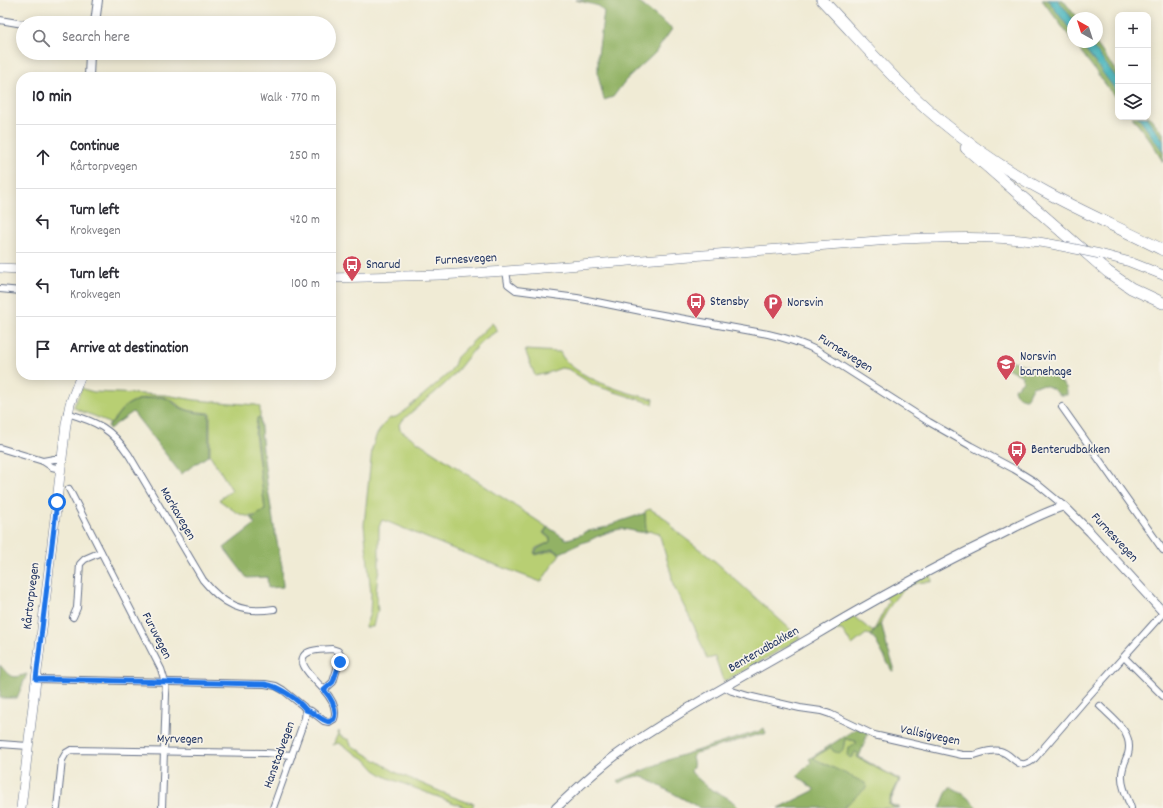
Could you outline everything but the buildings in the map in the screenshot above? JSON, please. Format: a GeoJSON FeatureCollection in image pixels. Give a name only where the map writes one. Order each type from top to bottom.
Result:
{"type":"FeatureCollection","features":[{"type":"Feature","properties":{"kind":"highway"},"geometry":{"type":"LineString","coordinates":[[822,0],[896,79],[941,121],[972,154],[1114,277],[1130,288],[1163,303]]}},
{"type":"Feature","properties":{"kind":"highway"},"geometry":{"type":"LineString","coordinates":[[832,0],[922,95],[978,141],[1007,161],[1044,183],[1163,242]]}},
{"type":"Feature","properties":{"kind":"highway"},"geometry":{"type":"LineString","coordinates":[[941,121],[985,154],[1034,186],[1163,250]]}},
{"type":"Feature","properties":{"kind":"main road"},"geometry":{"type":"LineString","coordinates":[[96,16],[98,0]]}},
{"type":"Feature","properties":{"kind":"main road"},"geometry":{"type":"LineString","coordinates":[[89,72],[90,60]]}},
{"type":"Feature","properties":{"kind":"main road"},"geometry":{"type":"LineString","coordinates":[[506,271],[902,239],[989,237],[1025,240],[1100,254],[1130,262],[1163,275]]}},
{"type":"Feature","properties":{"kind":"main road"},"geometry":{"type":"LineString","coordinates":[[0,268],[16,269]]}},
{"type":"Feature","properties":{"kind":"main road","name":"Furnesvegen"},"geometry":{"type":"LineString","coordinates":[[336,278],[506,271]]}},
{"type":"Feature","properties":{"kind":"main road","name":"Kårtorpvegen"},"geometry":{"type":"LineString","coordinates":[[21,808],[67,413],[79,380]]}},
{"type":"Feature","properties":{"kind":"main road","name":"Kårtorpvegen"},"geometry":{"type":"LineString","coordinates":[[76,388],[82,380]]}},
{"type":"Feature","properties":{"kind":"main road","name":"Furnesvegen"},"geometry":{"type":"LineString","coordinates":[[1064,506],[1090,532],[1163,613]]}},
{"type":"Feature","properties":{"kind":"main road","name":"Benterudbakken"},"geometry":{"type":"LineString","coordinates":[[556,808],[615,756],[663,724],[726,686],[910,580],[1037,517],[1064,506]]}},
{"type":"Feature","properties":{"kind":"street"},"geometry":{"type":"LineString","coordinates":[[0,20],[16,23]]}},
{"type":"Feature","properties":{"kind":"street","name":"Furnesvegen"},"geometry":{"type":"LineString","coordinates":[[506,271],[508,284],[516,290],[578,298],[653,314],[761,333],[785,338],[806,345],[830,358],[933,424],[1014,469],[1034,482],[1064,506]]}},
{"type":"Feature","properties":{"kind":"street"},"geometry":{"type":"LineString","coordinates":[[0,289],[16,291]]}},
{"type":"Feature","properties":{"kind":"street"},"geometry":{"type":"LineString","coordinates":[[1062,407],[1163,550]]}},
{"type":"Feature","properties":{"kind":"street","name":"Markavegen"},"geometry":{"type":"LineString","coordinates":[[67,413],[85,418],[100,425],[117,438],[129,455],[211,591],[225,602],[238,607],[253,610],[274,609]]}},
{"type":"Feature","properties":{"kind":"street"},"geometry":{"type":"LineString","coordinates":[[0,448],[43,462],[52,467],[61,464]]}},
{"type":"Feature","properties":{"kind":"street"},"geometry":{"type":"LineString","coordinates":[[43,462],[54,459],[61,464]]}},
{"type":"Feature","properties":{"kind":"street","name":"Furuvegen"},"geometry":{"type":"LineString","coordinates":[[69,489],[166,682],[162,808]]}},
{"type":"Feature","properties":{"kind":"street"},"geometry":{"type":"LineString","coordinates":[[74,617],[80,564],[86,559],[101,552]]}},
{"type":"Feature","properties":{"kind":"street","name":"Vallsigvegen"},"geometry":{"type":"LineString","coordinates":[[726,686],[732,691],[748,696],[800,708],[821,711],[874,735],[962,755],[975,755],[998,750],[1019,764],[1024,765],[1032,762],[1163,613]]}},
{"type":"Feature","properties":{"kind":"street"},"geometry":{"type":"LineString","coordinates":[[36,679],[260,683],[271,685],[286,693],[306,710],[311,711],[324,721],[329,722],[333,721],[336,715],[335,707],[324,690],[304,668],[303,663],[304,657],[308,652],[335,649],[341,656],[333,682],[324,690]]}},
{"type":"Feature","properties":{"kind":"street"},"geometry":{"type":"LineString","coordinates":[[1124,657],[1163,696]]}},
{"type":"Feature","properties":{"kind":"street"},"geometry":{"type":"LineString","coordinates":[[1100,706],[1121,726],[1128,738],[1129,747],[1122,772],[1122,778],[1131,808]]}},
{"type":"Feature","properties":{"kind":"street","name":"Hanstadvegen"},"geometry":{"type":"LineString","coordinates":[[273,808],[305,718],[306,710]]}},
{"type":"Feature","properties":{"kind":"street"},"geometry":{"type":"LineString","coordinates":[[0,744],[28,746]]}},
{"type":"Feature","properties":{"kind":"street","name":"Myrvegen"},"geometry":{"type":"LineString","coordinates":[[57,808],[61,764],[65,754],[68,751],[164,751],[292,755]]}},
{"type":"Feature","properties":{"kind":"green space"},"geometry":{"type":"Polygon","coordinates":[[[576,0],[636,0],[672,29],[655,53],[625,81],[613,97],[604,100],[598,75],[598,54],[604,12],[599,6],[576,0]]]}},
{"type":"Feature","properties":{"kind":"green space"},"geometry":{"type":"Polygon","coordinates":[[[1042,0],[1063,0],[1072,12],[1067,12],[1067,33],[1042,0]]]}},
{"type":"Feature","properties":{"kind":"green space"},"geometry":{"type":"Polygon","coordinates":[[[1078,48],[1099,48],[1115,70],[1115,97],[1078,48]]]}},
{"type":"Feature","properties":{"kind":"green space"},"geometry":{"type":"Polygon","coordinates":[[[1151,119],[1163,133],[1163,162],[1151,142],[1134,120],[1151,120],[1151,119]]]}},
{"type":"Feature","properties":{"kind":"green space"},"geometry":{"type":"Polygon","coordinates":[[[492,323],[498,331],[483,341],[446,383],[399,424],[400,430],[547,527],[543,533],[550,539],[550,542],[536,548],[534,553],[536,555],[553,550],[560,554],[541,582],[382,520],[379,527],[379,571],[376,593],[378,610],[373,627],[365,627],[370,613],[371,594],[364,525],[372,449],[376,436],[383,425],[390,418],[396,417],[402,413],[449,373],[457,357],[492,323]]]}},
{"type":"Feature","properties":{"kind":"green space"},"geometry":{"type":"Polygon","coordinates":[[[525,350],[560,352],[566,361],[575,369],[587,376],[616,389],[654,399],[653,404],[593,385],[568,369],[561,368],[535,376],[525,350]]]}},
{"type":"Feature","properties":{"kind":"green space"},"geometry":{"type":"Polygon","coordinates":[[[1000,357],[1053,377],[1066,387],[1067,395],[1060,395],[1050,387],[1040,385],[1032,387],[1026,399],[1020,397],[1015,393],[1014,389],[1023,381],[1022,376],[998,363],[997,360],[1000,357]]]}},
{"type":"Feature","properties":{"kind":"green space"},"geometry":{"type":"Polygon","coordinates":[[[82,388],[94,392],[165,395],[195,400],[256,405],[260,407],[260,417],[257,418],[255,434],[265,510],[252,516],[246,516],[235,512],[219,500],[232,490],[210,455],[210,413],[196,412],[186,409],[165,397],[152,397],[139,399],[124,407],[111,424],[75,408],[74,406],[82,388]]]}},
{"type":"Feature","properties":{"kind":"green space"},"geometry":{"type":"Polygon","coordinates":[[[156,397],[168,399],[181,408],[209,414],[209,455],[181,474],[133,412],[109,429],[108,426],[128,404],[146,398],[156,397]]]}},
{"type":"Feature","properties":{"kind":"green space"},"geometry":{"type":"Polygon","coordinates":[[[260,417],[267,483],[282,566],[283,587],[268,588],[267,577],[247,578],[224,548],[255,524],[251,517],[254,517],[265,510],[256,434],[257,418],[260,417]]]}},
{"type":"Feature","properties":{"kind":"green space"},"geometry":{"type":"Polygon","coordinates":[[[650,509],[665,518],[677,532],[716,562],[800,638],[727,680],[723,680],[715,657],[707,659],[694,626],[673,585],[659,533],[651,531],[646,532],[645,511],[650,509]]]}},
{"type":"Feature","properties":{"kind":"green space"},"geometry":{"type":"Polygon","coordinates":[[[645,513],[646,532],[621,529],[611,531],[560,553],[553,549],[535,553],[537,549],[550,542],[550,538],[544,533],[548,527],[568,539],[583,534],[584,532],[607,527],[645,513]]]}},
{"type":"Feature","properties":{"kind":"green space"},"geometry":{"type":"Polygon","coordinates":[[[931,572],[932,582],[914,584],[901,592],[891,604],[880,624],[871,635],[866,634],[852,645],[842,630],[835,630],[813,643],[811,640],[852,615],[873,632],[889,601],[884,596],[931,572]]]}},
{"type":"Feature","properties":{"kind":"green space"},"geometry":{"type":"Polygon","coordinates":[[[881,622],[894,667],[894,670],[892,671],[874,638],[871,636],[881,622]]]}},
{"type":"Feature","properties":{"kind":"green space"},"geometry":{"type":"Polygon","coordinates":[[[0,665],[9,675],[14,677],[27,674],[17,698],[0,698],[0,665]]]}},
{"type":"Feature","properties":{"kind":"green space"},"geometry":{"type":"Polygon","coordinates":[[[764,728],[766,734],[760,734],[696,753],[692,757],[692,773],[709,788],[733,802],[738,808],[700,808],[645,778],[638,776],[626,779],[619,783],[617,781],[673,758],[760,731],[764,728]]]}},
{"type":"Feature","properties":{"kind":"green space"},"geometry":{"type":"Polygon","coordinates":[[[857,728],[868,733],[859,757],[900,780],[890,804],[900,808],[896,808],[889,804],[899,780],[857,757],[858,753],[855,752],[850,758],[847,755],[848,748],[856,744],[856,741],[845,739],[843,749],[840,752],[838,753],[833,751],[831,747],[813,758],[865,783],[867,787],[843,808],[779,808],[815,790],[797,776],[811,762],[809,759],[857,728]]]}},
{"type":"Feature","properties":{"kind":"green space"},"geometry":{"type":"Polygon","coordinates":[[[339,731],[340,736],[349,740],[351,745],[397,773],[451,796],[474,803],[472,808],[467,808],[386,777],[375,770],[366,760],[340,744],[338,743],[333,745],[339,731]]]}},
{"type":"Feature","properties":{"kind":"green space"},"geometry":{"type":"Polygon","coordinates":[[[845,739],[856,741],[856,752],[859,753],[857,757],[899,780],[889,804],[896,808],[843,808],[845,806],[813,758],[831,747],[843,749],[845,739]]]}},
{"type":"Feature","properties":{"kind":"green space"},"geometry":{"type":"Polygon","coordinates":[[[950,787],[965,796],[977,808],[940,808],[950,787]]]}},
{"type":"Feature","properties":{"kind":"water"},"geometry":{"type":"Polygon","coordinates":[[[1048,0],[1058,0],[1067,12],[1067,25],[1048,0]]]}},
{"type":"Feature","properties":{"kind":"water"},"geometry":{"type":"Polygon","coordinates":[[[1084,48],[1094,48],[1115,76],[1115,89],[1084,48]]]}},
{"type":"Feature","properties":{"kind":"water"},"geometry":{"type":"Polygon","coordinates":[[[1140,120],[1148,120],[1163,140],[1163,151],[1140,120]]]}},
{"type":"Feature","properties":{"kind":"place","name":"Snarud"},"geometry":{"type":"Point","coordinates":[352,282]}},
{"type":"Feature","properties":{"kind":"place","name":"Stensby"},"geometry":{"type":"Point","coordinates":[696,319]}},
{"type":"Feature","properties":{"kind":"place","name":"Norsvin"},"geometry":{"type":"Point","coordinates":[773,320]}},
{"type":"Feature","properties":{"kind":"place","name":"Norsvin barnehage"},"geometry":{"type":"Point","coordinates":[1006,381]}},
{"type":"Feature","properties":{"kind":"place","name":"Benterudbakken"},"geometry":{"type":"Point","coordinates":[1017,467]}},
{"type":"Feature","properties":{"kind":"route"},"geometry":{"type":"LineString","coordinates":[[57,502],[36,679],[260,683],[276,686],[283,690],[306,710],[311,711],[324,721],[331,722],[336,715],[335,707],[324,690],[333,682],[340,662]]}}]}
